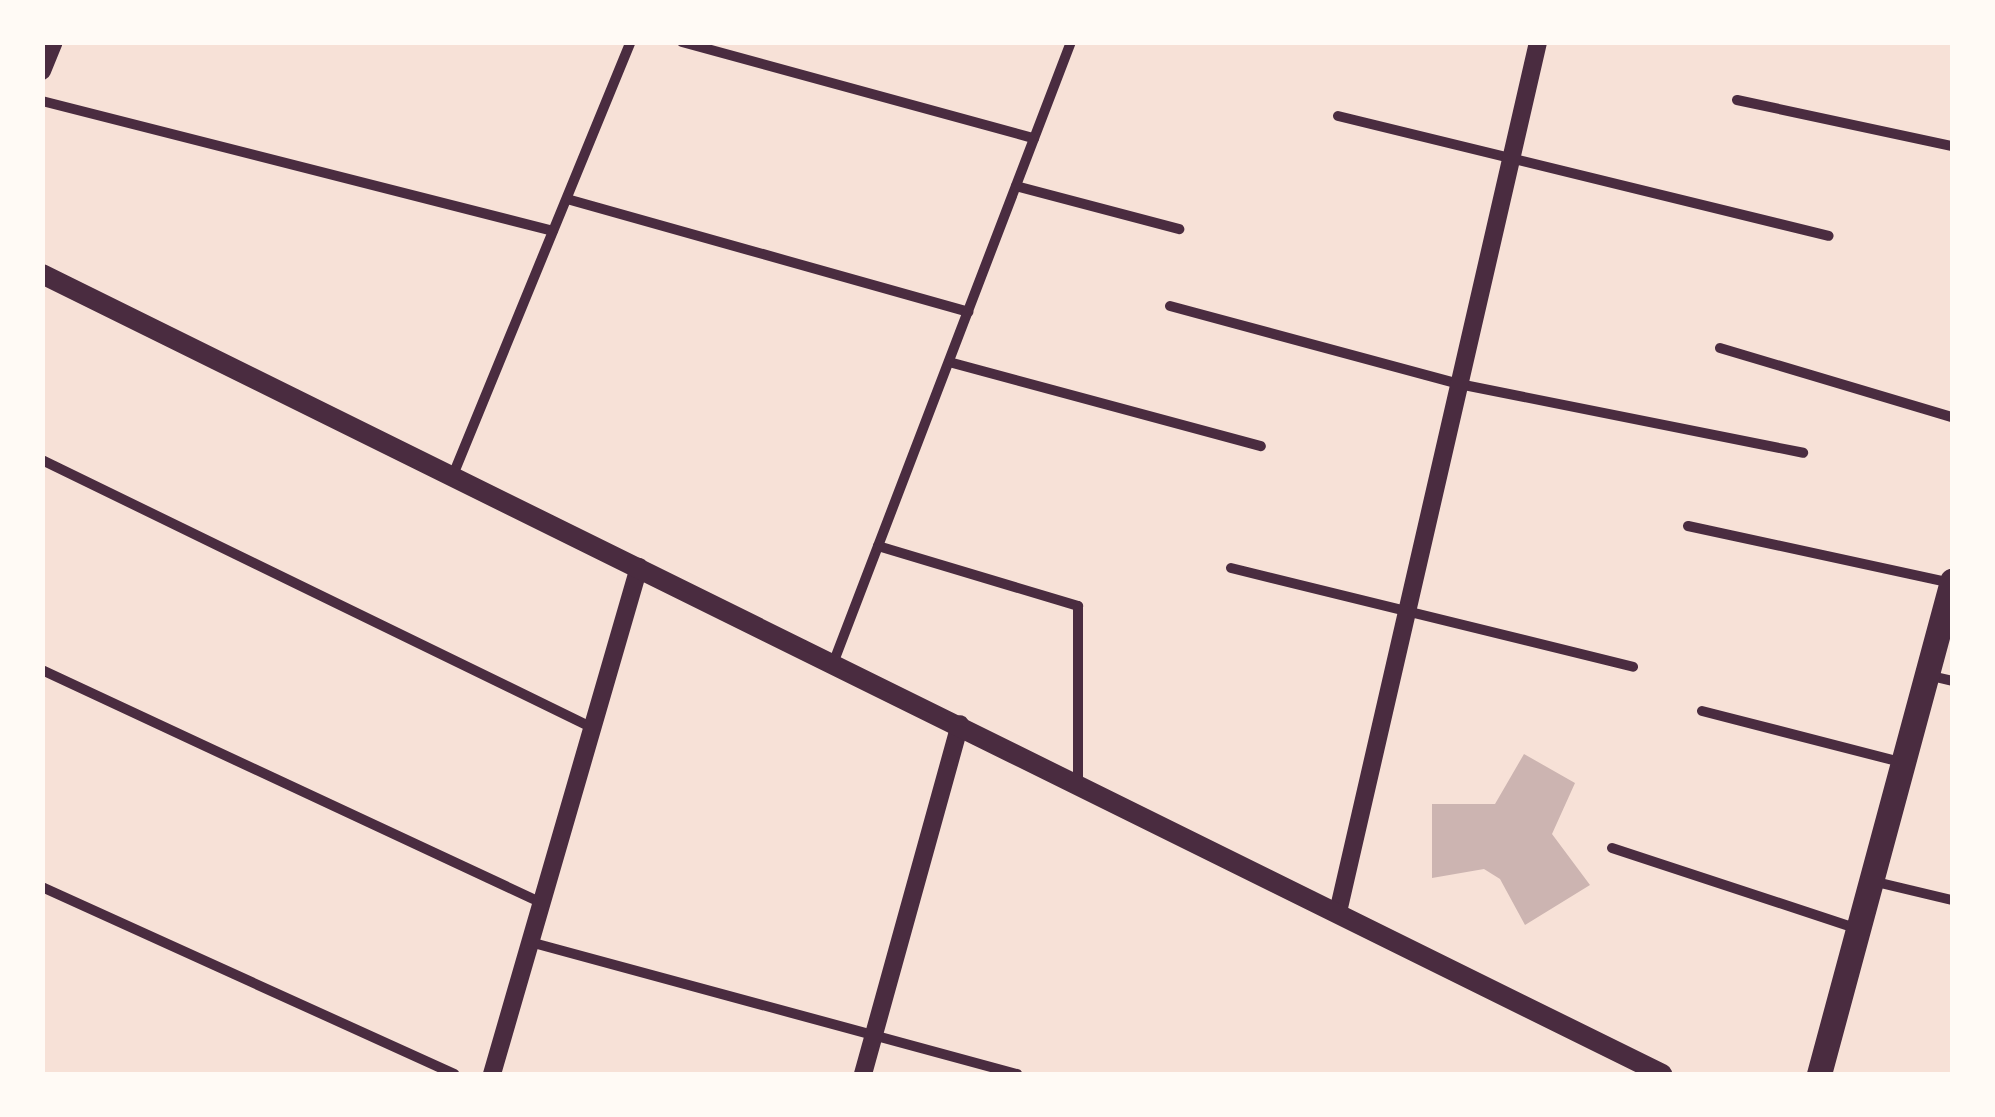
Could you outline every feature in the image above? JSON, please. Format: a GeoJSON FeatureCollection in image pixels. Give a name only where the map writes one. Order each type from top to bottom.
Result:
{"type":"FeatureCollection","features":[{"type":"Feature","properties":{"kind":"main road"},"geometry":{"type":"LineString","coordinates":[[42,274],[1078,782],[1662,1074]]}},
{"type":"Feature","properties":{"kind":"main road"},"geometry":{"type":"LineString","coordinates":[[1823,1074],[1952,582]]}},
{"type":"Feature","properties":{"kind":"street"},"geometry":{"type":"LineString","coordinates":[[42,71],[54,42]]}},
{"type":"Feature","properties":{"kind":"street"},"geometry":{"type":"LineString","coordinates":[[453,476],[631,42]]}},
{"type":"Feature","properties":{"kind":"street"},"geometry":{"type":"LineString","coordinates":[[682,42],[1034,138]]}},
{"type":"Feature","properties":{"kind":"street"},"geometry":{"type":"LineString","coordinates":[[834,662],[1071,42]]}},
{"type":"Feature","properties":{"kind":"street"},"geometry":{"type":"LineString","coordinates":[[1338,912],[1538,42]]}},
{"type":"Feature","properties":{"kind":"street"},"geometry":{"type":"LineString","coordinates":[[42,100],[554,231]]}},
{"type":"Feature","properties":{"kind":"street"},"geometry":{"type":"LineString","coordinates":[[1737,100],[1952,146]]}},
{"type":"Feature","properties":{"kind":"street"},"geometry":{"type":"LineString","coordinates":[[1338,116],[1829,236]]}},
{"type":"Feature","properties":{"kind":"street"},"geometry":{"type":"LineString","coordinates":[[1016,186],[1179,228]]}},
{"type":"Feature","properties":{"kind":"street"},"geometry":{"type":"LineString","coordinates":[[567,199],[968,312]]}},
{"type":"Feature","properties":{"kind":"street"},"geometry":{"type":"LineString","coordinates":[[1170,306],[1459,384],[1803,453]]}},
{"type":"Feature","properties":{"kind":"street"},"geometry":{"type":"LineString","coordinates":[[1720,348],[1952,417]]}},
{"type":"Feature","properties":{"kind":"street"},"geometry":{"type":"LineString","coordinates":[[948,362],[1260,446]]}},
{"type":"Feature","properties":{"kind":"street"},"geometry":{"type":"LineString","coordinates":[[42,460],[593,728]]}},
{"type":"Feature","properties":{"kind":"street"},"geometry":{"type":"LineString","coordinates":[[1688,526],[1952,582]]}},
{"type":"Feature","properties":{"kind":"street"},"geometry":{"type":"LineString","coordinates":[[878,546],[1078,606],[1078,782]]}},
{"type":"Feature","properties":{"kind":"street"},"geometry":{"type":"LineString","coordinates":[[492,1074],[640,567]]}},
{"type":"Feature","properties":{"kind":"street"},"geometry":{"type":"LineString","coordinates":[[1231,568],[1634,667]]}},
{"type":"Feature","properties":{"kind":"street"},"geometry":{"type":"LineString","coordinates":[[42,670],[542,903]]}},
{"type":"Feature","properties":{"kind":"street"},"geometry":{"type":"LineString","coordinates":[[1926,675],[1952,681]]}},
{"type":"Feature","properties":{"kind":"street"},"geometry":{"type":"LineString","coordinates":[[1702,711],[1904,763]]}},
{"type":"Feature","properties":{"kind":"street"},"geometry":{"type":"LineString","coordinates":[[863,1074],[960,724]]}},
{"type":"Feature","properties":{"kind":"street"},"geometry":{"type":"LineString","coordinates":[[1612,848],[1860,929]]}},
{"type":"Feature","properties":{"kind":"street"},"geometry":{"type":"LineString","coordinates":[[1871,881],[1952,900]]}},
{"type":"Feature","properties":{"kind":"street"},"geometry":{"type":"LineString","coordinates":[[42,887],[455,1074]]}},
{"type":"Feature","properties":{"kind":"street"},"geometry":{"type":"LineString","coordinates":[[530,942],[1016,1074]]}},
{"type":"Feature","properties":{"kind":"building"},"geometry":{"type":"Polygon","coordinates":[[[1524,754],[1575,783],[1552,834],[1590,885],[1525,925],[1500,879],[1484,869],[1432,878],[1432,804],[1495,804],[1524,754]]]}}]}
